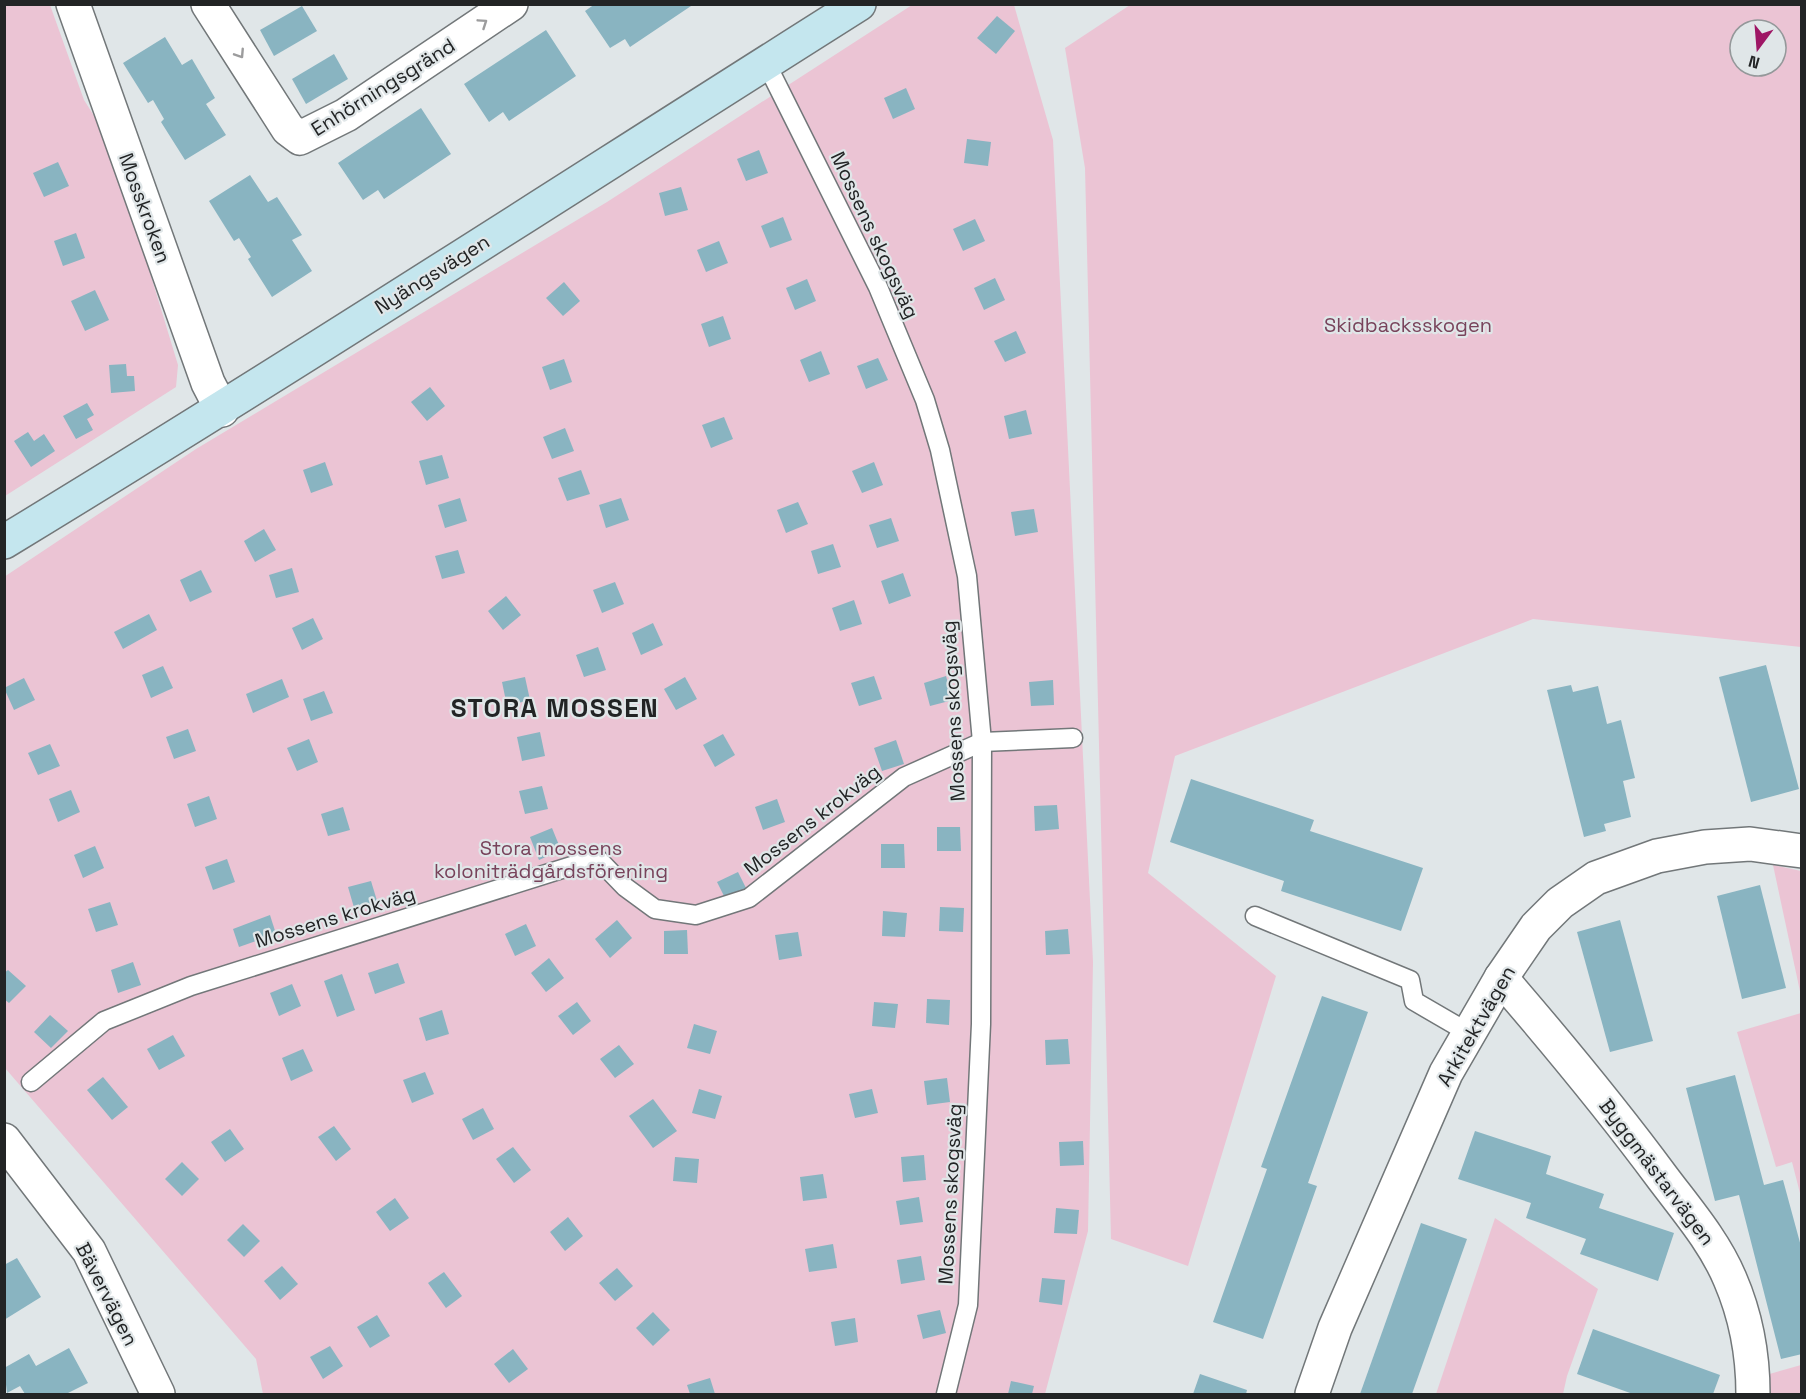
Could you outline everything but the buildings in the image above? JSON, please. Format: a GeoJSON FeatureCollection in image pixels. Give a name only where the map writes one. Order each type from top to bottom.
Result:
{"type":"FeatureCollection","features":[{"type":"Feature","properties":{"kind":"street","name":"Mosskroken"},"geometry":{"type":"LineString","coordinates":[[73,4],[208,383],[222,410]]}},
{"type":"Feature","properties":{"kind":"street","name":"Enhörningsgränd"},"geometry":{"type":"LineString","coordinates":[[208,4],[288,129],[300,138],[346,115],[511,4]]}},
{"type":"Feature","properties":{"kind":"street","name":"Nyängsvägen"},"geometry":{"type":"LineString","coordinates":[[4,542],[222,410],[859,4]]}},
{"type":"Feature","properties":{"kind":"street","name":"Arkitektvägen"},"geometry":{"type":"LineString","coordinates":[[1312,1395],[1335,1328],[1446,1073],[1501,978],[1536,927],[1560,903],[1596,878],[1658,856],[1705,847],[1750,844],[1802,851]]}},
{"type":"Feature","properties":{"kind":"street","name":"Byggmästarvägen"},"geometry":{"type":"LineString","coordinates":[[1501,978],[1585,1077],[1711,1242],[1730,1279],[1744,1320],[1753,1366],[1753,1395]]}},
{"type":"Feature","properties":{"kind":"street","name":"Bävervägen"},"geometry":{"type":"LineString","coordinates":[[4,1140],[89,1251],[158,1395]]}},
{"type":"Feature","properties":{"kind":"lane","name":"Mossens skogsväg"},"geometry":{"type":"LineString","coordinates":[[766,63],[878,287],[925,400],[940,450],[967,576],[982,742],[981,1024],[968,1305],[946,1395]]}},
{"type":"Feature","properties":{"kind":"lane","name":"Mossens krokväg"},"geometry":{"type":"LineString","coordinates":[[31,1082],[104,1021],[191,986],[597,858],[625,887],[655,909],[696,915],[749,898],[904,777],[982,742],[1072,738]]}},
{"type":"Feature","properties":{"kind":"lane"},"geometry":{"type":"LineString","coordinates":[[1255,916],[1410,980],[1414,1001],[1469,1033]]}},
{"type":"Feature","properties":{"kind":"green space"},"geometry":{"type":"Polygon","coordinates":[[[5,5],[50,5],[84,100],[110,141],[178,365],[176,387],[5,496],[5,5]]]}},
{"type":"Feature","properties":{"kind":"green space","name":"Stora mossens koloniträdgårdsförening"},"geometry":{"type":"Polygon","coordinates":[[[912,5],[1014,5],[1053,140],[1093,962],[1088,1231],[1045,1394],[263,1394],[256,1359],[5,1068],[4,577],[196,449],[607,202],[912,5]]]}},
{"type":"Feature","properties":{"kind":"green space","name":"Skidbacksskogen"},"geometry":{"type":"Polygon","coordinates":[[[1130,5],[1802,5],[1801,647],[1533,619],[1175,756],[1148,873],[1276,976],[1188,1266],[1111,1239],[1085,168],[1065,48],[1130,5]]]}},
{"type":"Feature","properties":{"kind":"green space"},"geometry":{"type":"Polygon","coordinates":[[[1773,865],[1801,871],[1801,996],[1773,865]]]}},
{"type":"Feature","properties":{"kind":"green space"},"geometry":{"type":"Polygon","coordinates":[[[1802,1013],[1801,1197],[1792,1162],[1776,1167],[1737,1032],[1802,1013]]]}},
{"type":"Feature","properties":{"kind":"green space"},"geometry":{"type":"Polygon","coordinates":[[[1495,1218],[1598,1289],[1567,1376],[1563,1394],[1436,1394],[1495,1218]]]}},
{"type":"Feature","properties":{"kind":"green space"},"geometry":{"type":"Polygon","coordinates":[[[1801,1365],[1801,1394],[1768,1394],[1766,1375],[1801,1365]]]}},
{"type":"Feature","properties":{"kind":"district","name":"STORA MOSSEN"},"geometry":{"type":"Point","coordinates":[555,708]}}]}
